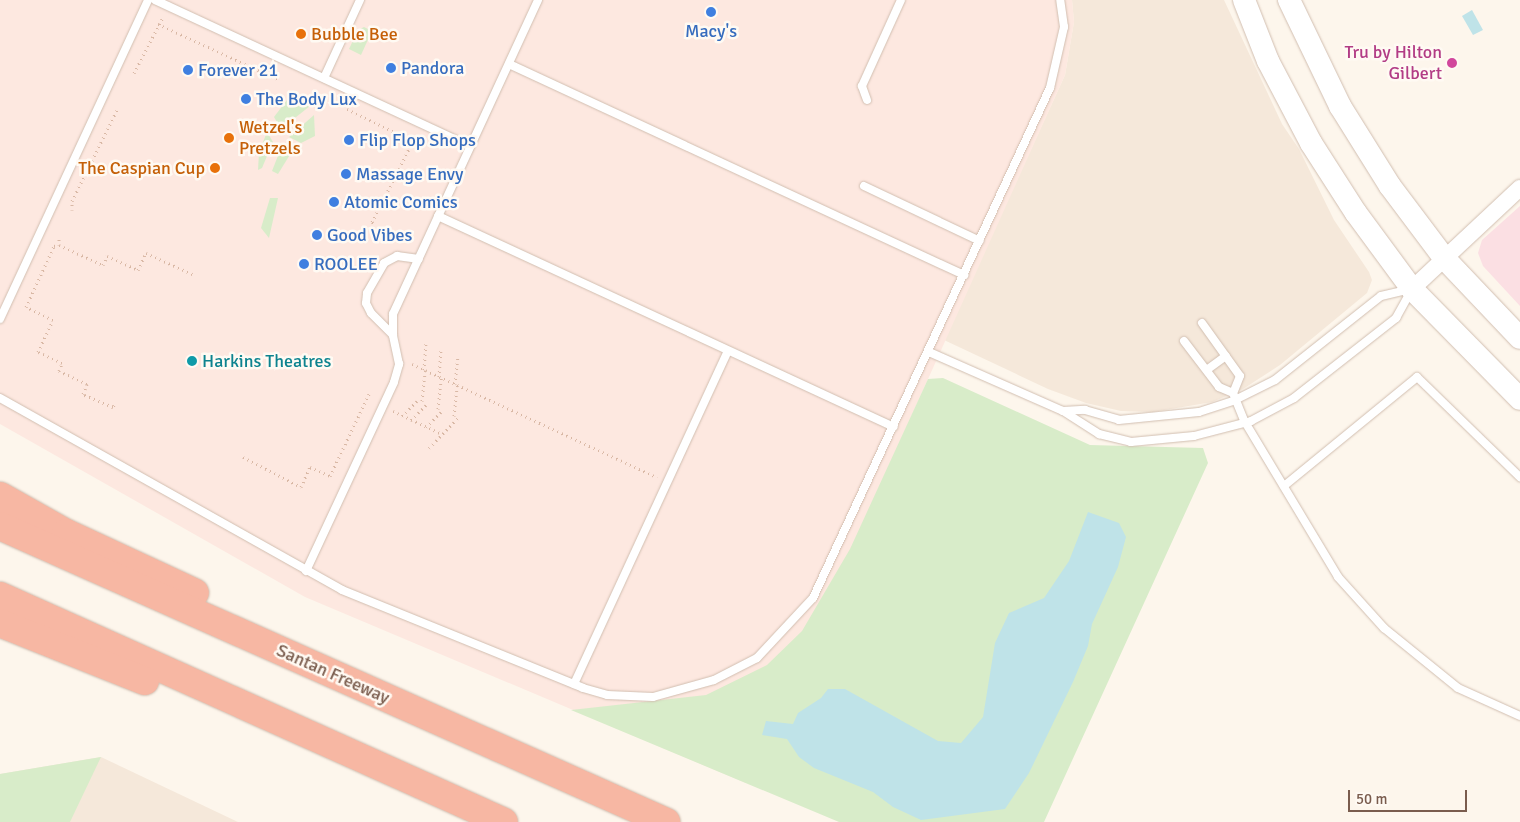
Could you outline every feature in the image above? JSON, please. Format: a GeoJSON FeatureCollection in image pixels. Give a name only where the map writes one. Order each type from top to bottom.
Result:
{"type":"FeatureCollection","features":[{"type":"Feature","properties":{"kind":"highway"},"geometry":{"type":"LineString","coordinates":[[0,496],[66,533],[394,685],[655,817]]}},
{"type":"Feature","properties":{"kind":"highway","name":"Santan Freeway"},"geometry":{"type":"LineString","coordinates":[[0,526],[655,817]]}},
{"type":"Feature","properties":{"kind":"highway"},"geometry":{"type":"LineString","coordinates":[[0,596],[504,822]]}},
{"type":"Feature","properties":{"kind":"highway"},"geometry":{"type":"LineString","coordinates":[[0,623],[260,728],[327,742]]}},
{"type":"Feature","properties":{"kind":"main road"},"geometry":{"type":"LineString","coordinates":[[1244,0],[1268,61],[1311,143],[1356,213],[1412,289],[1520,399]]}},
{"type":"Feature","properties":{"kind":"main road"},"geometry":{"type":"LineString","coordinates":[[1288,0],[1340,106],[1390,186],[1444,258],[1520,338]]}},
{"type":"Feature","properties":{"kind":"street"},"geometry":{"type":"LineString","coordinates":[[1412,289],[1520,188]]}},
{"type":"Feature","properties":{"kind":"lane"},"geometry":{"type":"LineString","coordinates":[[0,318],[148,0]]}},
{"type":"Feature","properties":{"kind":"lane"},"geometry":{"type":"LineString","coordinates":[[155,0],[470,146]]}},
{"type":"Feature","properties":{"kind":"lane"},"geometry":{"type":"LineString","coordinates":[[324,78],[360,0]]}},
{"type":"Feature","properties":{"kind":"lane"},"geometry":{"type":"LineString","coordinates":[[306,571],[394,382],[399,364],[393,334],[394,314],[538,0]]}},
{"type":"Feature","properties":{"kind":"lane"},"geometry":{"type":"LineString","coordinates":[[867,100],[862,86],[901,0]]}},
{"type":"Feature","properties":{"kind":"lane"},"geometry":{"type":"LineString","coordinates":[[0,398],[342,590],[574,684],[607,695],[653,697],[714,680],[756,658],[813,598],[929,352],[1050,88],[1064,27],[1060,0]]}},
{"type":"Feature","properties":{"kind":"lane"},"geometry":{"type":"LineString","coordinates":[[509,64],[964,275]]}},
{"type":"Feature","properties":{"kind":"lane"},"geometry":{"type":"LineString","coordinates":[[864,186],[980,241]]}},
{"type":"Feature","properties":{"kind":"lane"},"geometry":{"type":"LineString","coordinates":[[438,216],[894,427]]}},
{"type":"Feature","properties":{"kind":"lane"},"geometry":{"type":"LineString","coordinates":[[393,334],[366,303],[367,293],[384,263],[397,256],[419,259]]}},
{"type":"Feature","properties":{"kind":"lane"},"geometry":{"type":"LineString","coordinates":[[1063,411],[1086,410],[1119,420],[1198,412],[1275,380],[1381,296],[1412,289]]}},
{"type":"Feature","properties":{"kind":"lane"},"geometry":{"type":"LineString","coordinates":[[929,352],[1063,411],[1099,434],[1131,442],[1194,436],[1245,422],[1294,398],[1396,318],[1412,289]]}},
{"type":"Feature","properties":{"kind":"lane"},"geometry":{"type":"LineString","coordinates":[[1202,323],[1240,376],[1234,397]]}},
{"type":"Feature","properties":{"kind":"lane"},"geometry":{"type":"LineString","coordinates":[[1184,341],[1208,369],[1219,387],[1234,397],[1245,422],[1338,577],[1384,628],[1458,688],[1520,716]]}},
{"type":"Feature","properties":{"kind":"lane"},"geometry":{"type":"LineString","coordinates":[[574,684],[728,350]]}},
{"type":"Feature","properties":{"kind":"lane"},"geometry":{"type":"LineString","coordinates":[[1208,369],[1226,356]]}},
{"type":"Feature","properties":{"kind":"lane"},"geometry":{"type":"LineString","coordinates":[[1284,486],[1417,377],[1520,477]]}},
{"type":"Feature","properties":{"kind":"path"},"geometry":{"type":"LineString","coordinates":[[134,72],[162,19]]}},
{"type":"Feature","properties":{"kind":"path"},"geometry":{"type":"LineString","coordinates":[[158,24],[280,80]]}},
{"type":"Feature","properties":{"kind":"path"},"geometry":{"type":"LineString","coordinates":[[72,210],[72,201],[117,110]]}},
{"type":"Feature","properties":{"kind":"path"},"geometry":{"type":"LineString","coordinates":[[346,110],[413,141],[372,222],[375,224]]}},
{"type":"Feature","properties":{"kind":"path"},"geometry":{"type":"LineString","coordinates":[[58,239],[59,245]]}},
{"type":"Feature","properties":{"kind":"path"},"geometry":{"type":"LineString","coordinates":[[114,405],[113,408],[83,394],[88,384],[58,371],[62,363],[38,352],[53,320],[26,307],[54,246],[59,245],[103,265],[107,256],[138,270],[146,253],[192,274]]}},
{"type":"Feature","properties":{"kind":"path"},"geometry":{"type":"LineString","coordinates":[[402,416],[420,400],[425,370],[426,343]]}},
{"type":"Feature","properties":{"kind":"path"},"geometry":{"type":"LineString","coordinates":[[438,408],[441,350]]}},
{"type":"Feature","properties":{"kind":"path"},"geometry":{"type":"LineString","coordinates":[[454,416],[458,357]]}},
{"type":"Feature","properties":{"kind":"path"},"geometry":{"type":"LineString","coordinates":[[412,364],[657,477]]}},
{"type":"Feature","properties":{"kind":"path"},"geometry":{"type":"LineString","coordinates":[[243,457],[301,488],[310,467],[330,476],[369,394]]}},
{"type":"Feature","properties":{"kind":"path"},"geometry":{"type":"LineString","coordinates":[[366,399],[372,401]]}},
{"type":"Feature","properties":{"kind":"path"},"geometry":{"type":"LineString","coordinates":[[411,420],[427,404]]}},
{"type":"Feature","properties":{"kind":"path"},"geometry":{"type":"LineString","coordinates":[[426,427],[442,410]]}},
{"type":"Feature","properties":{"kind":"path"},"geometry":{"type":"LineString","coordinates":[[392,411],[442,434]]}},
{"type":"Feature","properties":{"kind":"path"},"geometry":{"type":"LineString","coordinates":[[429,448],[458,418]]}},
{"type":"Feature","properties":{"kind":"shaded area"},"geometry":{"type":"Polygon","coordinates":[[[0,0],[1072,0],[1074,22],[1065,75],[746,783],[305,597],[0,424],[0,0]]]}},
{"type":"Feature","properties":{"kind":"shaded area"},"geometry":{"type":"Polygon","coordinates":[[[1072,0],[1224,0],[1282,124],[1299,149],[1334,220],[1369,272],[1372,280],[1367,293],[1280,365],[1243,389],[1212,402],[1153,412],[1121,411],[1086,403],[1048,389],[944,340],[1065,75],[1074,22],[1072,0]]]}},
{"type":"Feature","properties":{"kind":"shaded area"},"geometry":{"type":"Polygon","coordinates":[[[1520,206],[1520,306],[1483,266],[1478,253],[1482,240],[1520,206]]]}},
{"type":"Feature","properties":{"kind":"shaded area"},"geometry":{"type":"Polygon","coordinates":[[[101,757],[238,822],[0,822],[0,774],[101,757]]]}},
{"type":"Feature","properties":{"kind":"green space"},"geometry":{"type":"Polygon","coordinates":[[[364,27],[372,31],[361,55],[349,49],[358,30],[364,27]]]}},
{"type":"Feature","properties":{"kind":"green space"},"geometry":{"type":"Polygon","coordinates":[[[293,92],[310,106],[281,129],[274,117],[293,92]]]}},
{"type":"Feature","properties":{"kind":"green space"},"geometry":{"type":"Polygon","coordinates":[[[314,115],[315,136],[301,143],[289,137],[314,115]]]}},
{"type":"Feature","properties":{"kind":"green space"},"geometry":{"type":"Polygon","coordinates":[[[267,132],[273,142],[262,168],[258,170],[259,152],[267,132]]]}},
{"type":"Feature","properties":{"kind":"green space"},"geometry":{"type":"Polygon","coordinates":[[[281,148],[291,153],[278,174],[272,171],[281,148]]]}},
{"type":"Feature","properties":{"kind":"green space"},"geometry":{"type":"Polygon","coordinates":[[[270,198],[278,198],[269,238],[261,228],[270,198]]]}},
{"type":"Feature","properties":{"kind":"green space"},"geometry":{"type":"Polygon","coordinates":[[[943,378],[1090,445],[1203,448],[1208,463],[1044,822],[839,822],[571,710],[706,695],[767,665],[802,631],[850,549],[928,379],[943,378]]]}},
{"type":"Feature","properties":{"kind":"green space"},"geometry":{"type":"Polygon","coordinates":[[[101,757],[70,822],[0,822],[0,774],[101,757]]]}},
{"type":"Feature","properties":{"kind":"water"},"geometry":{"type":"Polygon","coordinates":[[[1472,10],[1483,30],[1473,35],[1462,16],[1472,10]]]}},
{"type":"Feature","properties":{"kind":"water"},"geometry":{"type":"Polygon","coordinates":[[[1088,512],[1119,523],[1126,537],[1118,567],[1092,624],[1088,646],[1073,682],[1029,773],[1005,809],[921,820],[893,807],[873,792],[814,768],[799,757],[787,739],[762,735],[766,721],[793,724],[798,713],[821,698],[828,689],[845,689],[938,741],[961,743],[983,717],[995,643],[1009,613],[1044,598],[1069,561],[1088,512]]]}},
{"type":"Feature","properties":{"kind":"place","name":"Macy's"},"geometry":{"type":"Point","coordinates":[711,12]}},
{"type":"Feature","properties":{"kind":"place","name":"Bubble Bee"},"geometry":{"type":"Point","coordinates":[301,34]}},
{"type":"Feature","properties":{"kind":"place","name":"Tru by Hilton Gilbert"},"geometry":{"type":"Point","coordinates":[1452,63]}},
{"type":"Feature","properties":{"kind":"place","name":"Pandora"},"geometry":{"type":"Point","coordinates":[391,68]}},
{"type":"Feature","properties":{"kind":"place","name":"Forever 21"},"geometry":{"type":"Point","coordinates":[188,70]}},
{"type":"Feature","properties":{"kind":"place","name":"The Body Lux"},"geometry":{"type":"Point","coordinates":[246,99]}},
{"type":"Feature","properties":{"kind":"place","name":"Wetzel's Pretzels"},"geometry":{"type":"Point","coordinates":[229,138]}},
{"type":"Feature","properties":{"kind":"place","name":"Flip Flop Shops"},"geometry":{"type":"Point","coordinates":[349,140]}},
{"type":"Feature","properties":{"kind":"place","name":"The Caspian Cup"},"geometry":{"type":"Point","coordinates":[215,168]}},
{"type":"Feature","properties":{"kind":"place","name":"Massage Envy"},"geometry":{"type":"Point","coordinates":[346,174]}},
{"type":"Feature","properties":{"kind":"place","name":"Atomic Comics"},"geometry":{"type":"Point","coordinates":[334,202]}},
{"type":"Feature","properties":{"kind":"place","name":"Good Vibes"},"geometry":{"type":"Point","coordinates":[317,235]}},
{"type":"Feature","properties":{"kind":"place","name":"ROOLEE"},"geometry":{"type":"Point","coordinates":[304,264]}},
{"type":"Feature","properties":{"kind":"place","name":"Harkins Theatres"},"geometry":{"type":"Point","coordinates":[192,361]}}]}
